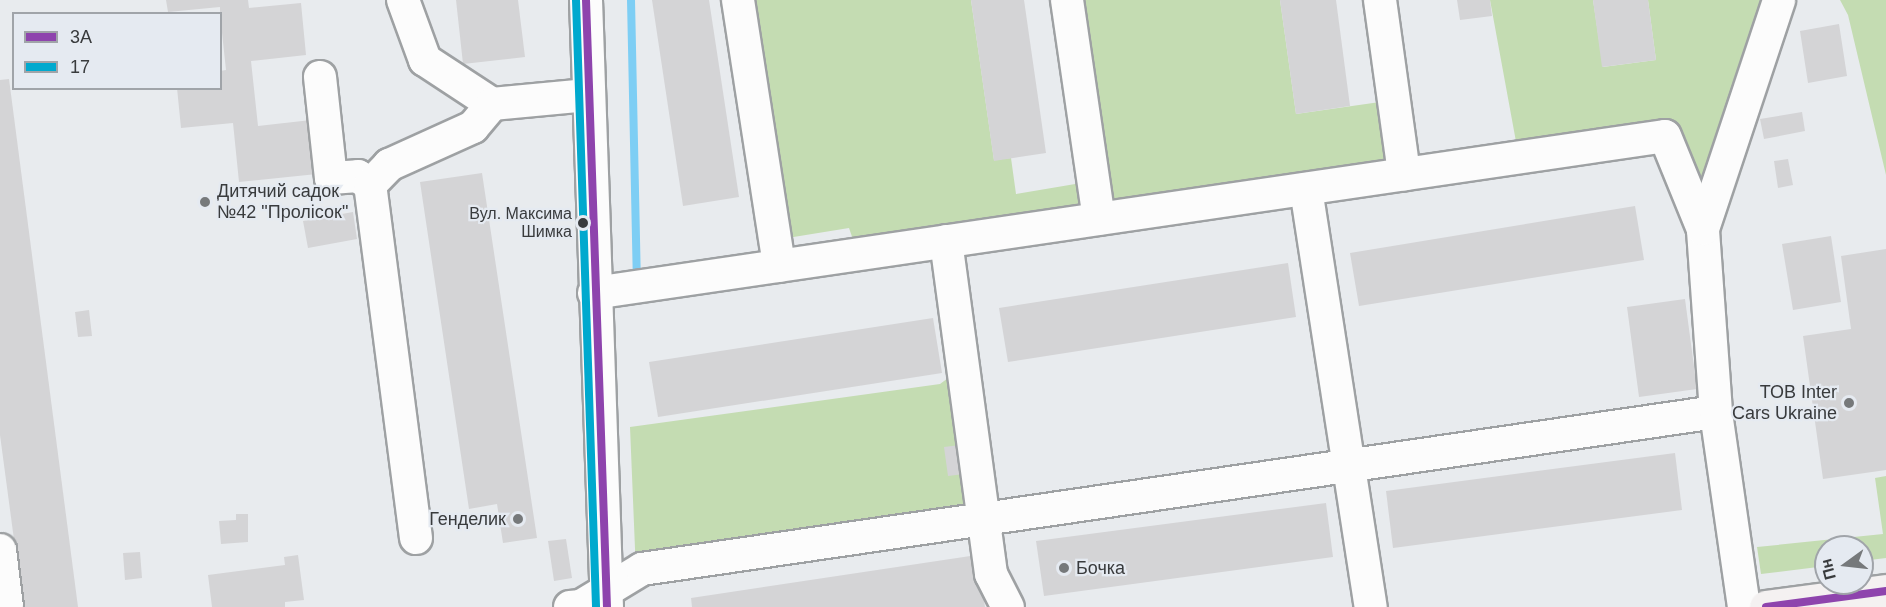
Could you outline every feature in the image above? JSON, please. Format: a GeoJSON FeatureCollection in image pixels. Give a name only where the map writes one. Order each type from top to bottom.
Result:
{"type":"FeatureCollection","features":[{"type":"Feature","properties":{"kind":"main road"},"geometry":{"type":"LineString","coordinates":[[1767,607],[1886,591]]}},
{"type":"Feature","properties":{"kind":"street"},"geometry":{"type":"LineString","coordinates":[[403,0],[425,60],[492,104],[588,96]]}},
{"type":"Feature","properties":{"kind":"street"},"geometry":{"type":"LineString","coordinates":[[586,0],[594,293],[614,601]]}},
{"type":"Feature","properties":{"kind":"street"},"geometry":{"type":"LineString","coordinates":[[738,0],[779,266]]}},
{"type":"Feature","properties":{"kind":"street"},"geometry":{"type":"LineString","coordinates":[[1067,0],[1099,219]]}},
{"type":"Feature","properties":{"kind":"street"},"geometry":{"type":"LineString","coordinates":[[1380,0],[1404,174]]}},
{"type":"Feature","properties":{"kind":"street"},"geometry":{"type":"LineString","coordinates":[[1702,229],[1779,0]]}},
{"type":"Feature","properties":{"kind":"street"},"geometry":{"type":"LineString","coordinates":[[320,77],[331,178],[358,176],[370,185],[416,538]]}},
{"type":"Feature","properties":{"kind":"street"},"geometry":{"type":"LineString","coordinates":[[370,185],[389,165],[473,128],[492,104]]}},
{"type":"Feature","properties":{"kind":"street"},"geometry":{"type":"LineString","coordinates":[[594,293],[1665,136],[1702,229],[1716,412],[1744,607]]}},
{"type":"Feature","properties":{"kind":"street"},"geometry":{"type":"LineString","coordinates":[[1306,189],[1347,466],[1371,607]]}},
{"type":"Feature","properties":{"kind":"street"},"geometry":{"type":"LineString","coordinates":[[946,241],[991,574],[1008,607]]}},
{"type":"Feature","properties":{"kind":"street"},"geometry":{"type":"LineString","coordinates":[[570,607],[614,601],[642,569],[1716,412]]}},
{"type":"Feature","properties":{"kind":"street"},"geometry":{"type":"LineString","coordinates":[[0,550],[7,607]]}},
{"type":"Feature","properties":{"kind":"green space"},"geometry":{"type":"Polygon","coordinates":[[[738,0],[971,0],[994,160],[1011,158],[1016,194],[1093,181],[1067,0],[1280,0],[1296,114],[1394,100],[1404,174],[858,254],[849,228],[775,240],[738,0]]]}},
{"type":"Feature","properties":{"kind":"green space"},"geometry":{"type":"Polygon","coordinates":[[[1490,0],[1593,0],[1603,67],[1656,60],[1648,0],[1779,0],[1703,229],[1664,136],[1519,158],[1490,0]]]}},
{"type":"Feature","properties":{"kind":"green space"},"geometry":{"type":"Polygon","coordinates":[[[1840,0],[1886,0],[1886,175],[1848,15],[1840,0]]]}},
{"type":"Feature","properties":{"kind":"green space"},"geometry":{"type":"Polygon","coordinates":[[[963,367],[983,519],[636,573],[630,427],[940,384],[963,367]]]}},
{"type":"Feature","properties":{"kind":"green space"},"geometry":{"type":"Polygon","coordinates":[[[1886,476],[1886,558],[1874,560],[1873,535],[1883,534],[1875,478],[1886,476]]]}},
{"type":"Feature","properties":{"kind":"green space"},"geometry":{"type":"Polygon","coordinates":[[[1814,541],[1814,567],[1761,574],[1757,547],[1814,541]]]}},
{"type":"Feature","properties":{"kind":"building"},"geometry":{"type":"Polygon","coordinates":[[[166,0],[248,0],[249,8],[301,3],[306,55],[251,61],[258,126],[311,120],[317,174],[239,182],[233,123],[181,128],[177,90],[222,90],[222,71],[226,70],[222,12],[220,12],[220,7],[168,12],[166,0]]]}},
{"type":"Feature","properties":{"kind":"building"},"geometry":{"type":"Polygon","coordinates":[[[456,0],[518,0],[525,57],[463,64],[456,0]]]}},
{"type":"Feature","properties":{"kind":"building"},"geometry":{"type":"Polygon","coordinates":[[[652,0],[709,0],[739,197],[683,206],[652,0]]]}},
{"type":"Feature","properties":{"kind":"building"},"geometry":{"type":"Polygon","coordinates":[[[971,0],[1024,0],[1046,153],[994,161],[971,0]]]}},
{"type":"Feature","properties":{"kind":"building"},"geometry":{"type":"Polygon","coordinates":[[[1280,0],[1336,0],[1350,106],[1296,114],[1280,0]]]}},
{"type":"Feature","properties":{"kind":"building"},"geometry":{"type":"Polygon","coordinates":[[[1457,0],[1490,0],[1492,16],[1460,20],[1457,0]]]}},
{"type":"Feature","properties":{"kind":"building"},"geometry":{"type":"Polygon","coordinates":[[[1593,0],[1648,0],[1656,60],[1602,67],[1593,0]]]}},
{"type":"Feature","properties":{"kind":"building"},"geometry":{"type":"Polygon","coordinates":[[[1839,24],[1847,76],[1808,83],[1800,31],[1839,24]]]}},
{"type":"Feature","properties":{"kind":"building"},"geometry":{"type":"Polygon","coordinates":[[[9,79],[78,607],[23,607],[0,435],[0,80],[9,79]]]}},
{"type":"Feature","properties":{"kind":"building"},"geometry":{"type":"Polygon","coordinates":[[[1802,112],[1805,131],[1764,139],[1760,119],[1802,112]]]}},
{"type":"Feature","properties":{"kind":"building"},"geometry":{"type":"Polygon","coordinates":[[[1788,159],[1793,185],[1778,188],[1774,161],[1788,159]]]}},
{"type":"Feature","properties":{"kind":"building"},"geometry":{"type":"Polygon","coordinates":[[[482,173],[537,538],[503,543],[497,504],[469,509],[420,182],[482,173]]]}},
{"type":"Feature","properties":{"kind":"building"},"geometry":{"type":"Polygon","coordinates":[[[1635,206],[1644,260],[1359,306],[1350,253],[1635,206]]]}},
{"type":"Feature","properties":{"kind":"building"},"geometry":{"type":"Polygon","coordinates":[[[353,212],[357,239],[308,248],[303,221],[353,212]]]}},
{"type":"Feature","properties":{"kind":"building"},"geometry":{"type":"Polygon","coordinates":[[[1831,236],[1841,302],[1793,310],[1782,244],[1831,236]]]}},
{"type":"Feature","properties":{"kind":"building","name":"ТОВ Inter Cars Ukraine"},"geometry":{"type":"Polygon","coordinates":[[[1886,249],[1886,470],[1823,479],[1803,336],[1851,329],[1841,256],[1886,249]]]}},
{"type":"Feature","properties":{"kind":"building"},"geometry":{"type":"Polygon","coordinates":[[[1288,263],[1296,317],[1008,362],[999,308],[1288,263]]]}},
{"type":"Feature","properties":{"kind":"building"},"geometry":{"type":"Polygon","coordinates":[[[1685,299],[1697,389],[1639,397],[1627,307],[1685,299]]]}},
{"type":"Feature","properties":{"kind":"building"},"geometry":{"type":"Polygon","coordinates":[[[89,310],[92,336],[78,337],[75,312],[89,310]]]}},
{"type":"Feature","properties":{"kind":"building"},"geometry":{"type":"Polygon","coordinates":[[[933,318],[942,373],[658,417],[649,362],[933,318]]]}},
{"type":"Feature","properties":{"kind":"building"},"geometry":{"type":"Polygon","coordinates":[[[960,445],[964,474],[948,476],[944,447],[960,445]]]}},
{"type":"Feature","properties":{"kind":"building"},"geometry":{"type":"Polygon","coordinates":[[[1675,453],[1682,510],[1393,548],[1386,491],[1675,453]]]}},
{"type":"Feature","properties":{"kind":"building"},"geometry":{"type":"Polygon","coordinates":[[[1326,503],[1333,557],[1044,596],[1036,541],[1326,503]]]}},
{"type":"Feature","properties":{"kind":"building"},"geometry":{"type":"Polygon","coordinates":[[[236,514],[248,514],[248,542],[221,544],[219,521],[236,520],[236,514]]]}},
{"type":"Feature","properties":{"kind":"building"},"geometry":{"type":"Polygon","coordinates":[[[566,539],[572,578],[554,581],[548,541],[566,539]]]}},
{"type":"Feature","properties":{"kind":"building"},"geometry":{"type":"Polygon","coordinates":[[[140,552],[142,578],[125,580],[123,553],[140,552]]]}},
{"type":"Feature","properties":{"kind":"building"},"geometry":{"type":"Polygon","coordinates":[[[298,555],[304,600],[285,602],[285,607],[212,607],[208,575],[285,565],[284,557],[298,555]]]}},
{"type":"Feature","properties":{"kind":"building"},"geometry":{"type":"Polygon","coordinates":[[[977,555],[985,607],[692,607],[691,598],[977,555]]]}},
{"type":"Feature","properties":{"kind":"waterway"},"geometry":{"type":"LineString","coordinates":[[631,0],[637,281]]}},
{"type":"Feature","properties":{"kind":"transit line","name":"17"},"geometry":{"type":"LineString","coordinates":[[576,0],[596,607]]}},
{"type":"Feature","properties":{"kind":"transit line","name":"3А"},"geometry":{"type":"LineString","coordinates":[[586,0],[607,607]]}},
{"type":"Feature","properties":{"kind":"transit line","name":"3А"},"geometry":{"type":"LineString","coordinates":[[1766,607],[1886,591]]}},
{"type":"Feature","properties":{"kind":"place","name":"Дитячий садок №42 \"Пролісок\""},"geometry":{"type":"Point","coordinates":[205,202]}},
{"type":"Feature","properties":{"kind":"place","name":"Вул. Максима Шимка"},"geometry":{"type":"Point","coordinates":[583,223]}},
{"type":"Feature","properties":{"kind":"place","name":"ТОВ Inter Cars Ukraine"},"geometry":{"type":"Point","coordinates":[1849,403]}},
{"type":"Feature","properties":{"kind":"place","name":"Генделик"},"geometry":{"type":"Point","coordinates":[518,519]}},
{"type":"Feature","properties":{"kind":"place","name":"Бочка"},"geometry":{"type":"Point","coordinates":[1064,568]}}]}
